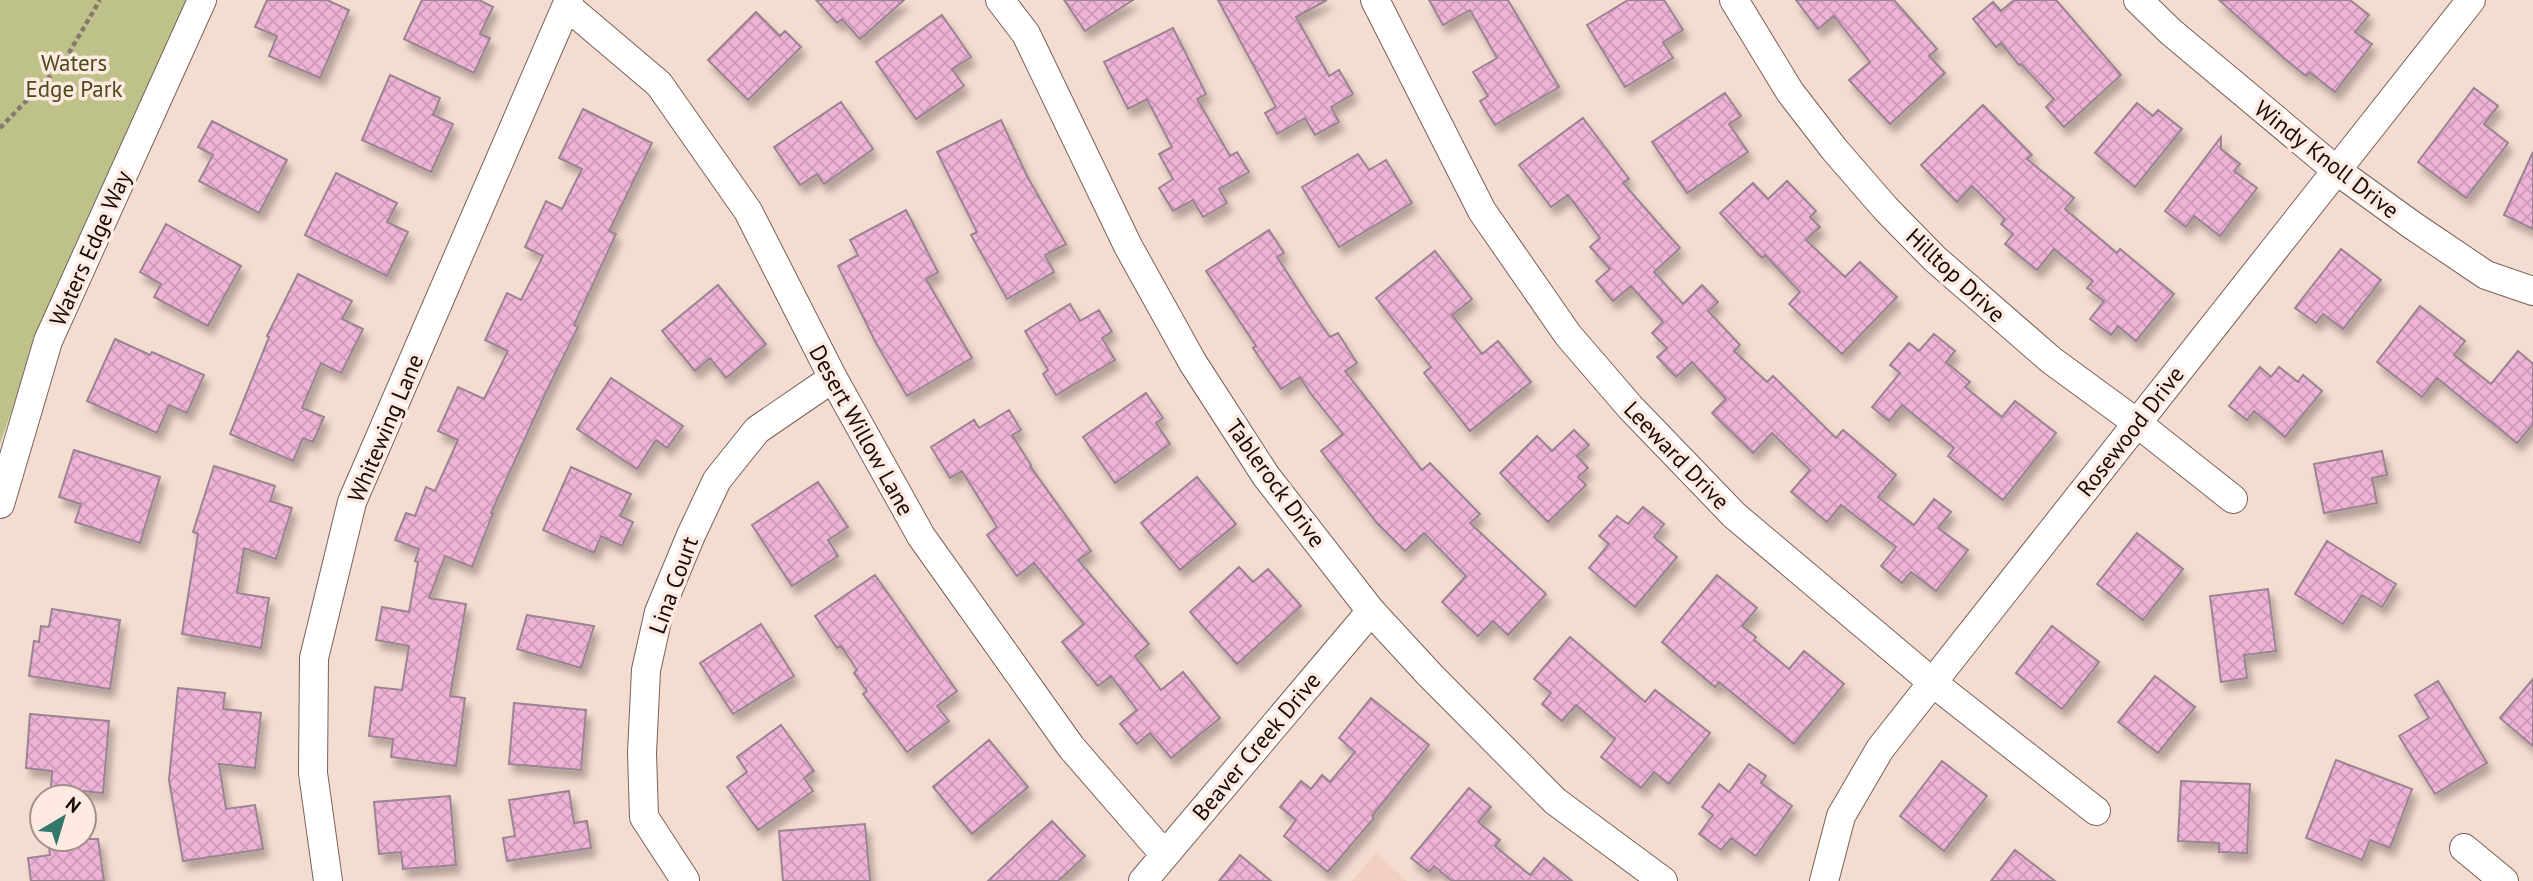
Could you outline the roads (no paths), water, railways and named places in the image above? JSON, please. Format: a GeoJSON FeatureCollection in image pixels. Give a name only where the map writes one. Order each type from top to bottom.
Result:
{"type":"FeatureCollection","features":[{"type":"Feature","properties":{"kind":"street","name":"Waters Edge Way"},"geometry":{"type":"LineString","coordinates":[[0,504],[48,341],[202,0]]}},
{"type":"Feature","properties":{"kind":"street","name":"Tablerock Drive"},"geometry":{"type":"LineString","coordinates":[[1000,0],[1026,34],[1128,246],[1193,363],[1266,476],[1371,611],[1430,675],[1555,802],[1663,881]]}},
{"type":"Feature","properties":{"kind":"street","name":"Leeward Drive"},"geometry":{"type":"LineString","coordinates":[[1375,0],[1482,211],[1568,335],[1630,407],[1734,515],[1932,682],[2096,811]]}},
{"type":"Feature","properties":{"kind":"street","name":"Hilltop Drive"},"geometry":{"type":"LineString","coordinates":[[1734,0],[1790,92],[1834,149],[1886,209],[1935,259],[2051,360],[2137,423],[2233,499]]}},
{"type":"Feature","properties":{"kind":"street","name":"Windy Knoll Drive"},"geometry":{"type":"LineString","coordinates":[[2138,0],[2171,32],[2336,170],[2486,275],[2533,291]]}},
{"type":"Feature","properties":{"kind":"street","name":"Rosewood Drive"},"geometry":{"type":"LineString","coordinates":[[1824,881],[1841,816],[1880,749],[2471,0]]}},
{"type":"Feature","properties":{"kind":"street","name":"Desert Willow Lane"},"geometry":{"type":"LineString","coordinates":[[568,3],[659,84],[748,211],[832,379],[921,536],[1071,747],[1164,854]]}},
{"type":"Feature","properties":{"kind":"street","name":"Whitewing Lane"},"geometry":{"type":"LineString","coordinates":[[328,881],[313,774],[314,658],[352,502],[568,3]]}},
{"type":"Feature","properties":{"kind":"street","name":"Lina Court"},"geometry":{"type":"LineString","coordinates":[[685,880],[644,817],[642,753],[646,670],[659,612],[717,480],[757,430],[832,379]]}},
{"type":"Feature","properties":{"kind":"street","name":"Beaver Creek Drive"},"geometry":{"type":"LineString","coordinates":[[1143,881],[1371,611]]}},
{"type":"Feature","properties":{"kind":"street"},"geometry":{"type":"LineString","coordinates":[[2465,848],[2504,881]]}},
{"type":"Feature","properties":{"kind":"park label","name":"Waters Edge Park"},"geometry":{"type":"Point","coordinates":[74,75]}}]}
